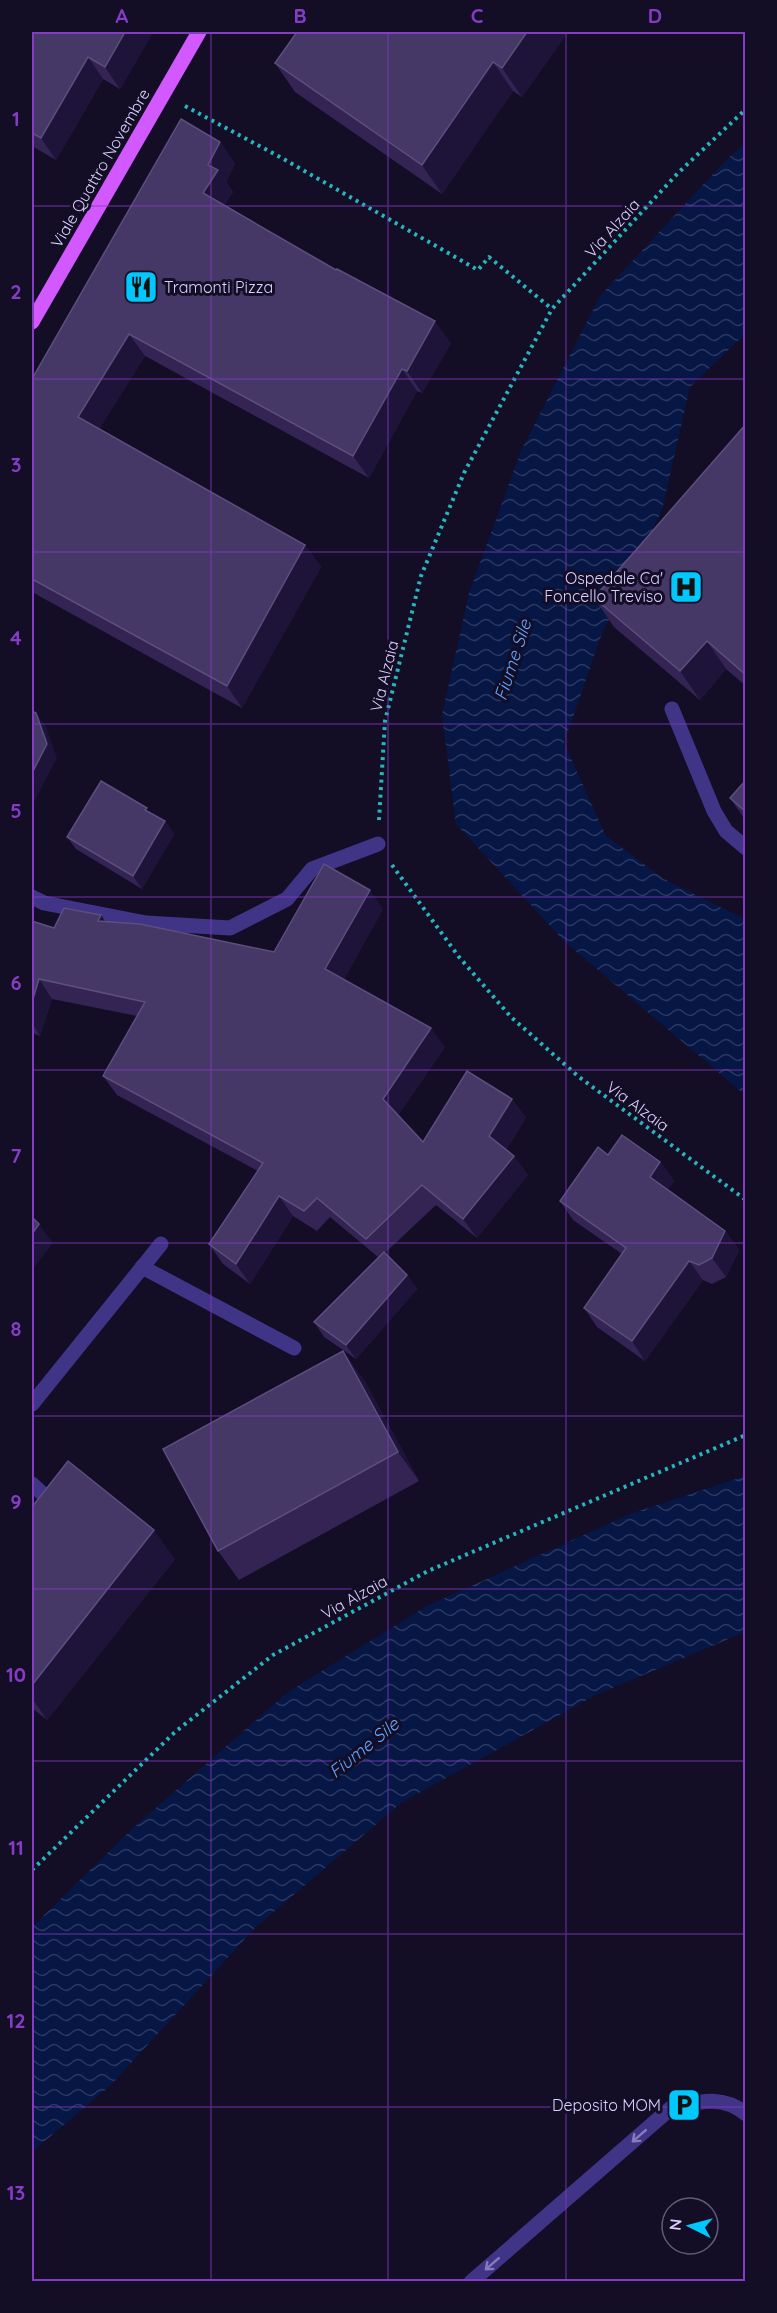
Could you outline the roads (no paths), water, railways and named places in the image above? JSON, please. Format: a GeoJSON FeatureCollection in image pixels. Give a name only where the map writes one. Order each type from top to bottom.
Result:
{"type":"FeatureCollection","features":[{"type":"Feature","properties":{"kind":"main road","name":"Viale Quattro Novembre"},"geometry":{"type":"LineString","coordinates":[[32,322],[199,32]]}},
{"type":"Feature","properties":{"kind":"street"},"geometry":{"type":"LineString","coordinates":[[672,709],[714,811],[726,831],[746,848]]}},
{"type":"Feature","properties":{"kind":"street"},"geometry":{"type":"LineString","coordinates":[[32,897],[44,903],[147,923],[230,928],[287,899],[312,869],[378,844]]}},
{"type":"Feature","properties":{"kind":"street"},"geometry":{"type":"LineString","coordinates":[[32,1404],[161,1244]]}},
{"type":"Feature","properties":{"kind":"street"},"geometry":{"type":"LineString","coordinates":[[142,1267],[294,1348]]}},
{"type":"Feature","properties":{"kind":"street"},"geometry":{"type":"LineString","coordinates":[[32,1484],[44,1495]]}},
{"type":"Feature","properties":{"kind":"street"},"geometry":{"type":"LineString","coordinates":[[471,2282],[671,2108],[706,2100],[736,2106],[746,2114]]}},
{"type":"Feature","properties":{"kind":"water","name":"Fiume Sile"},"geometry":{"type":"Polygon","coordinates":[[[745,143],[745,334],[690,387],[662,510],[601,636],[564,743],[606,836],[664,879],[745,919],[745,1095],[565,942],[456,824],[442,715],[469,593],[521,451],[600,296],[724,162],[745,143]]]}},
{"type":"Feature","properties":{"kind":"water","name":"Fiume Sile"},"geometry":{"type":"Polygon","coordinates":[[[745,1476],[745,1632],[596,1695],[401,1803],[255,1928],[110,2086],[32,2152],[32,1927],[134,1827],[288,1692],[425,1607],[630,1514],[745,1476]]]}},
{"type":"Feature","properties":{"kind":"place","name":"Tramonti Pizza"},"geometry":{"type":"Point","coordinates":[141,287]}},
{"type":"Feature","properties":{"kind":"place","name":"Ospedale Ca' Foncello Treviso"},"geometry":{"type":"Point","coordinates":[686,587]}},
{"type":"Feature","properties":{"kind":"place","name":"Deposito MOM"},"geometry":{"type":"Point","coordinates":[684,2105]}}]}
